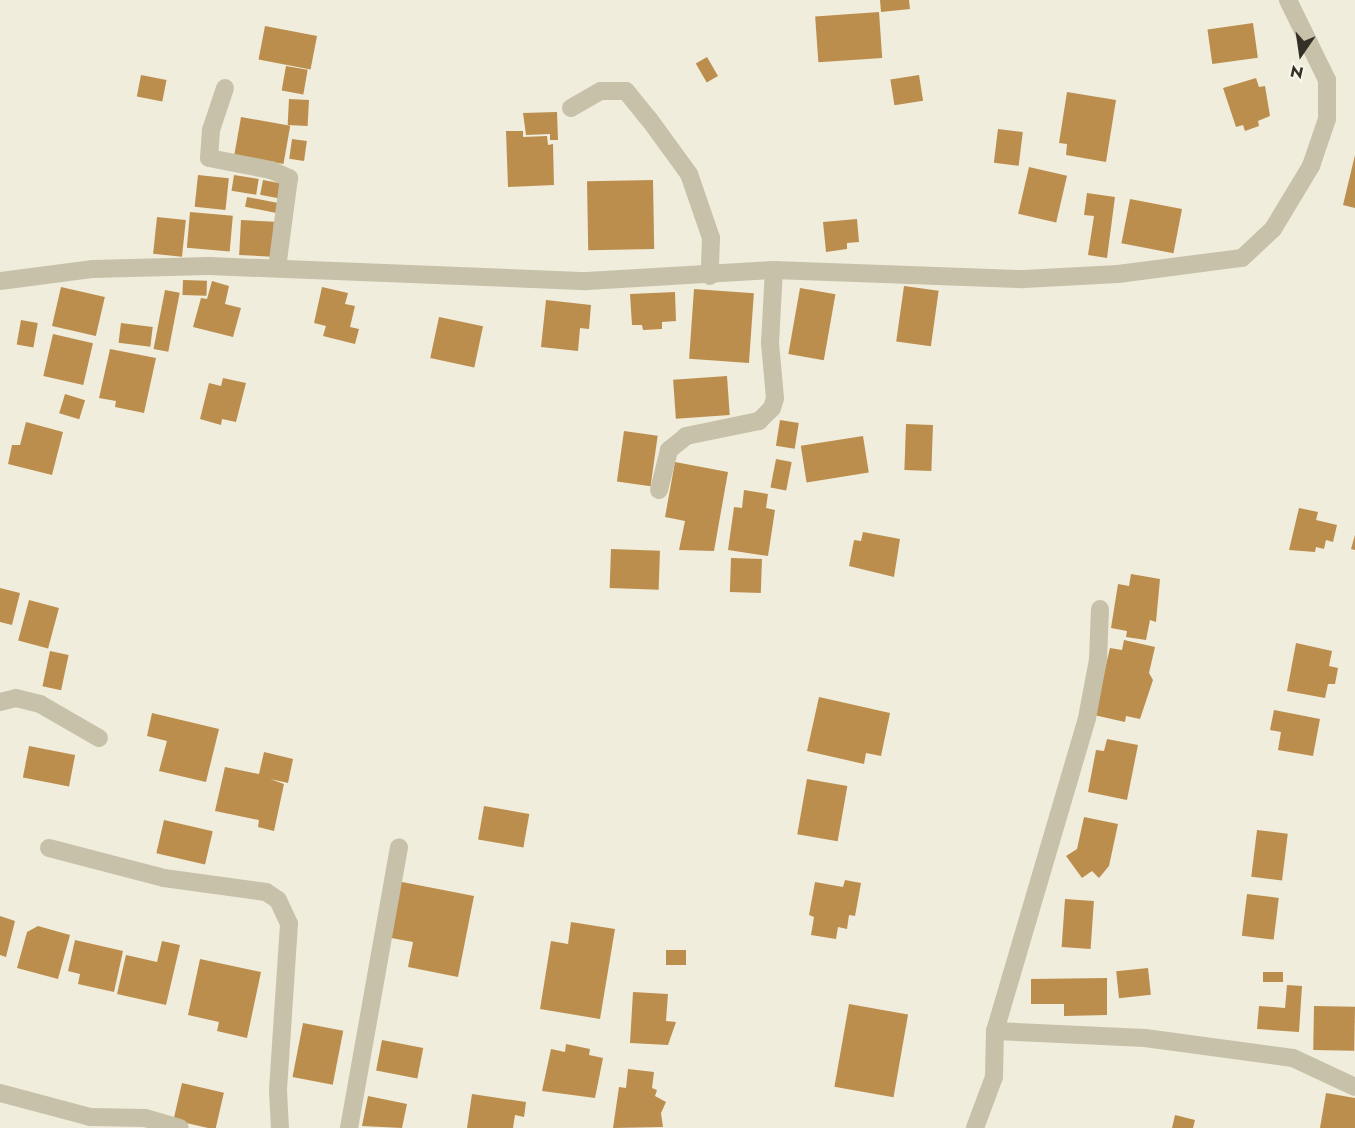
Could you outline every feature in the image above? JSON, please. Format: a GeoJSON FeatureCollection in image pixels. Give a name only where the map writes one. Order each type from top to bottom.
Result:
{"type":"FeatureCollection","features":[{"type":"Feature","properties":{"kind":"street"},"geometry":{"type":"LineString","coordinates":[[0,281],[93,269],[277,268],[587,281],[710,276],[774,270],[1024,279],[1118,274],[1242,258],[1273,229],[1311,166],[1327,119],[1327,80],[1288,0]]}},
{"type":"Feature","properties":{"kind":"street"},"geometry":{"type":"LineString","coordinates":[[225,88],[211,130],[209,158],[271,170],[289,178],[277,268]]}},
{"type":"Feature","properties":{"kind":"street"},"geometry":{"type":"LineString","coordinates":[[571,108],[601,91],[626,91],[690,174],[711,238],[710,276]]}},
{"type":"Feature","properties":{"kind":"street"},"geometry":{"type":"LineString","coordinates":[[659,490],[669,450],[686,436],[759,421],[772,408],[775,398],[770,344],[774,270]]}},
{"type":"Feature","properties":{"kind":"street"},"geometry":{"type":"LineString","coordinates":[[975,1128],[994,1077],[995,1031],[1087,718],[1098,660],[1100,609]]}},
{"type":"Feature","properties":{"kind":"street"},"geometry":{"type":"LineString","coordinates":[[0,702],[16,698],[40,704],[99,738]]}},
{"type":"Feature","properties":{"kind":"street"},"geometry":{"type":"LineString","coordinates":[[349,1128],[399,847]]}},
{"type":"Feature","properties":{"kind":"street"},"geometry":{"type":"LineString","coordinates":[[49,848],[164,878],[266,892],[278,900],[289,924],[278,1091],[280,1128]]}},
{"type":"Feature","properties":{"kind":"street"},"geometry":{"type":"LineString","coordinates":[[995,1031],[1145,1038],[1293,1058],[1355,1087]]}},
{"type":"Feature","properties":{"kind":"street"},"geometry":{"type":"LineString","coordinates":[[0,1093],[90,1117],[145,1118],[180,1128]]}},
{"type":"Feature","properties":{"kind":"building"},"geometry":{"type":"Polygon","coordinates":[[[880,0],[909,0],[910,9],[881,12],[880,0]]]}},
{"type":"Feature","properties":{"kind":"building"},"geometry":{"type":"Polygon","coordinates":[[[879,12],[882,58],[818,62],[815,16],[879,12]]]}},
{"type":"Feature","properties":{"kind":"building"},"geometry":{"type":"Polygon","coordinates":[[[1253,23],[1258,58],[1212,64],[1207,29],[1253,23]]]}},
{"type":"Feature","properties":{"kind":"building"},"geometry":{"type":"Polygon","coordinates":[[[265,26],[317,36],[311,69],[259,59],[265,26]]]}},
{"type":"Feature","properties":{"kind":"building"},"geometry":{"type":"Polygon","coordinates":[[[707,57],[718,76],[707,83],[696,64],[707,57]]]}},
{"type":"Feature","properties":{"kind":"building"},"geometry":{"type":"Polygon","coordinates":[[[286,66],[308,70],[303,94],[282,91],[286,66]]]}},
{"type":"Feature","properties":{"kind":"building"},"geometry":{"type":"Polygon","coordinates":[[[141,75],[167,80],[162,102],[137,97],[141,75]]]}},
{"type":"Feature","properties":{"kind":"building"},"geometry":{"type":"Polygon","coordinates":[[[919,75],[923,101],[894,105],[890,80],[919,75]]]}},
{"type":"Feature","properties":{"kind":"building"},"geometry":{"type":"Polygon","coordinates":[[[1256,78],[1259,87],[1265,86],[1270,116],[1258,121],[1259,126],[1245,131],[1243,125],[1236,127],[1223,88],[1256,78]]]}},
{"type":"Feature","properties":{"kind":"building"},"geometry":{"type":"Polygon","coordinates":[[[1067,92],[1116,100],[1106,162],[1066,155],[1067,144],[1059,143],[1067,92]]]}},
{"type":"Feature","properties":{"kind":"building"},"geometry":{"type":"Polygon","coordinates":[[[289,99],[309,100],[308,126],[288,125],[289,99]]]}},
{"type":"Feature","properties":{"kind":"building"},"geometry":{"type":"Polygon","coordinates":[[[557,112],[558,140],[550,140],[550,134],[526,135],[523,113],[557,112]]]}},
{"type":"Feature","properties":{"kind":"building"},"geometry":{"type":"Polygon","coordinates":[[[241,117],[290,126],[283,164],[234,155],[241,117]]]}},
{"type":"Feature","properties":{"kind":"building"},"geometry":{"type":"Polygon","coordinates":[[[998,129],[1023,132],[1019,166],[994,163],[998,129]]]}},
{"type":"Feature","properties":{"kind":"building"},"geometry":{"type":"Polygon","coordinates":[[[506,131],[523,131],[523,137],[547,136],[548,145],[553,144],[554,185],[508,187],[506,131]]]}},
{"type":"Feature","properties":{"kind":"building"},"geometry":{"type":"Polygon","coordinates":[[[292,139],[307,141],[304,161],[289,159],[292,139]]]}},
{"type":"Feature","properties":{"kind":"building"},"geometry":{"type":"Polygon","coordinates":[[[1355,155],[1355,208],[1343,205],[1355,155]]]}},
{"type":"Feature","properties":{"kind":"building"},"geometry":{"type":"Polygon","coordinates":[[[1029,167],[1067,176],[1056,223],[1018,214],[1029,167]]]}},
{"type":"Feature","properties":{"kind":"building"},"geometry":{"type":"Polygon","coordinates":[[[198,175],[229,178],[225,210],[195,207],[198,175]]]}},
{"type":"Feature","properties":{"kind":"building"},"geometry":{"type":"Polygon","coordinates":[[[234,175],[259,179],[256,195],[231,191],[234,175]]]}},
{"type":"Feature","properties":{"kind":"building"},"geometry":{"type":"Polygon","coordinates":[[[263,180],[283,184],[280,199],[260,195],[263,180]]]}},
{"type":"Feature","properties":{"kind":"building"},"geometry":{"type":"Polygon","coordinates":[[[653,180],[654,249],[588,250],[587,181],[653,180]]]}},
{"type":"Feature","properties":{"kind":"building"},"geometry":{"type":"Polygon","coordinates":[[[1087,193],[1115,197],[1107,258],[1088,255],[1094,216],[1084,215],[1087,193]]]}},
{"type":"Feature","properties":{"kind":"building"},"geometry":{"type":"Polygon","coordinates":[[[247,197],[283,204],[281,214],[245,207],[247,197]]]}},
{"type":"Feature","properties":{"kind":"building"},"geometry":{"type":"Polygon","coordinates":[[[1130,199],[1182,209],[1173,253],[1121,243],[1130,199]]]}},
{"type":"Feature","properties":{"kind":"building"},"geometry":{"type":"Polygon","coordinates":[[[190,212],[233,216],[230,252],[187,248],[190,212]]]}},
{"type":"Feature","properties":{"kind":"building"},"geometry":{"type":"Polygon","coordinates":[[[157,217],[186,220],[182,257],[153,254],[157,217]]]}},
{"type":"Feature","properties":{"kind":"building"},"geometry":{"type":"Polygon","coordinates":[[[857,219],[859,242],[847,243],[847,249],[826,252],[823,222],[857,219]]]}},
{"type":"Feature","properties":{"kind":"building"},"geometry":{"type":"Polygon","coordinates":[[[241,220],[274,222],[272,257],[239,255],[241,220]]]}},
{"type":"Feature","properties":{"kind":"building"},"geometry":{"type":"Polygon","coordinates":[[[183,280],[207,281],[206,296],[182,295],[183,280]]]}},
{"type":"Feature","properties":{"kind":"building"},"geometry":{"type":"Polygon","coordinates":[[[212,281],[229,286],[225,304],[241,308],[233,337],[193,327],[201,298],[207,299],[212,281]]]}},
{"type":"Feature","properties":{"kind":"building"},"geometry":{"type":"Polygon","coordinates":[[[904,286],[939,291],[931,346],[896,341],[904,286]]]}},
{"type":"Feature","properties":{"kind":"building"},"geometry":{"type":"Polygon","coordinates":[[[61,287],[105,297],[96,336],[52,326],[61,287]]]}},
{"type":"Feature","properties":{"kind":"building"},"geometry":{"type":"Polygon","coordinates":[[[322,287],[348,293],[345,304],[355,306],[350,327],[359,329],[355,344],[323,336],[326,326],[314,323],[322,287]]]}},
{"type":"Feature","properties":{"kind":"building"},"geometry":{"type":"Polygon","coordinates":[[[800,288],[835,294],[824,360],[788,354],[800,288]]]}},
{"type":"Feature","properties":{"kind":"building"},"geometry":{"type":"Polygon","coordinates":[[[694,289],[754,293],[749,363],[689,359],[694,289]]]}},
{"type":"Feature","properties":{"kind":"building"},"geometry":{"type":"Polygon","coordinates":[[[165,290],[180,293],[168,352],[154,349],[165,290]]]}},
{"type":"Feature","properties":{"kind":"building"},"geometry":{"type":"Polygon","coordinates":[[[675,292],[676,321],[662,322],[662,329],[643,330],[642,325],[632,325],[630,294],[675,292]]]}},
{"type":"Feature","properties":{"kind":"building"},"geometry":{"type":"Polygon","coordinates":[[[546,300],[591,305],[589,329],[580,328],[578,351],[541,347],[546,300]]]}},
{"type":"Feature","properties":{"kind":"building"},"geometry":{"type":"Polygon","coordinates":[[[439,317],[483,326],[474,367],[430,358],[439,317]]]}},
{"type":"Feature","properties":{"kind":"building"},"geometry":{"type":"Polygon","coordinates":[[[21,320],[38,323],[33,348],[17,345],[21,320]]]}},
{"type":"Feature","properties":{"kind":"building"},"geometry":{"type":"Polygon","coordinates":[[[121,323],[153,327],[150,347],[119,343],[121,323]]]}},
{"type":"Feature","properties":{"kind":"building"},"geometry":{"type":"Polygon","coordinates":[[[53,334],[93,343],[83,385],[43,376],[53,334]]]}},
{"type":"Feature","properties":{"kind":"building"},"geometry":{"type":"Polygon","coordinates":[[[110,349],[156,358],[144,413],[115,407],[116,401],[99,398],[110,349]]]}},
{"type":"Feature","properties":{"kind":"building"},"geometry":{"type":"Polygon","coordinates":[[[727,376],[730,415],[676,419],[673,380],[727,376]]]}},
{"type":"Feature","properties":{"kind":"building"},"geometry":{"type":"Polygon","coordinates":[[[223,378],[246,383],[236,422],[222,419],[221,425],[200,419],[209,383],[221,386],[223,378]]]}},
{"type":"Feature","properties":{"kind":"building"},"geometry":{"type":"Polygon","coordinates":[[[65,394],[85,400],[79,419],[59,413],[65,394]]]}},
{"type":"Feature","properties":{"kind":"building"},"geometry":{"type":"Polygon","coordinates":[[[780,420],[799,423],[795,449],[776,446],[780,420]]]}},
{"type":"Feature","properties":{"kind":"building"},"geometry":{"type":"Polygon","coordinates":[[[26,422],[63,432],[52,475],[8,464],[12,445],[20,445],[26,422]]]}},
{"type":"Feature","properties":{"kind":"building"},"geometry":{"type":"Polygon","coordinates":[[[906,424],[933,425],[931,471],[904,470],[906,424]]]}},
{"type":"Feature","properties":{"kind":"building"},"geometry":{"type":"Polygon","coordinates":[[[624,431],[658,436],[651,486],[617,482],[624,431]]]}},
{"type":"Feature","properties":{"kind":"building"},"geometry":{"type":"Polygon","coordinates":[[[863,436],[869,473],[807,482],[801,446],[863,436]]]}},
{"type":"Feature","properties":{"kind":"building"},"geometry":{"type":"Polygon","coordinates":[[[776,459],[792,462],[786,491],[770,487],[776,459]]]}},
{"type":"Feature","properties":{"kind":"building"},"geometry":{"type":"Polygon","coordinates":[[[675,462],[728,472],[714,551],[679,550],[685,521],[665,517],[675,462]]]}},
{"type":"Feature","properties":{"kind":"building"},"geometry":{"type":"Polygon","coordinates":[[[744,490],[768,494],[766,508],[775,510],[768,556],[728,550],[734,507],[742,508],[744,490]]]}},
{"type":"Feature","properties":{"kind":"building"},"geometry":{"type":"Polygon","coordinates":[[[1299,508],[1318,512],[1316,520],[1337,525],[1333,542],[1326,540],[1324,549],[1316,547],[1315,552],[1289,550],[1299,508]]]}},
{"type":"Feature","properties":{"kind":"building"},"geometry":{"type":"Polygon","coordinates":[[[863,532],[900,539],[894,577],[849,566],[854,540],[861,541],[863,532]]]}},
{"type":"Feature","properties":{"kind":"building"},"geometry":{"type":"Polygon","coordinates":[[[1355,535],[1355,550],[1351,549],[1355,535]]]}},
{"type":"Feature","properties":{"kind":"building"},"geometry":{"type":"Polygon","coordinates":[[[611,549],[660,551],[659,590],[610,588],[611,549]]]}},
{"type":"Feature","properties":{"kind":"building"},"geometry":{"type":"Polygon","coordinates":[[[731,558],[762,559],[761,593],[730,592],[731,558]]]}},
{"type":"Feature","properties":{"kind":"building"},"geometry":{"type":"Polygon","coordinates":[[[1131,574],[1160,579],[1156,622],[1150,620],[1146,640],[1126,637],[1127,631],[1111,628],[1118,584],[1129,586],[1131,574]]]}},
{"type":"Feature","properties":{"kind":"building"},"geometry":{"type":"Polygon","coordinates":[[[0,588],[20,593],[12,625],[0,622],[0,588]]]}},
{"type":"Feature","properties":{"kind":"building"},"geometry":{"type":"Polygon","coordinates":[[[29,600],[59,608],[48,649],[18,641],[29,600]]]}},
{"type":"Feature","properties":{"kind":"building"},"geometry":{"type":"Polygon","coordinates":[[[1124,640],[1155,647],[1149,673],[1153,680],[1140,719],[1126,716],[1125,722],[1094,715],[1110,648],[1122,650],[1124,640]]]}},
{"type":"Feature","properties":{"kind":"building"},"geometry":{"type":"Polygon","coordinates":[[[1296,643],[1332,651],[1329,666],[1338,668],[1335,684],[1328,684],[1325,698],[1287,691],[1296,643]]]}},
{"type":"Feature","properties":{"kind":"building"},"geometry":{"type":"Polygon","coordinates":[[[50,651],[69,655],[61,690],[43,686],[50,651]]]}},
{"type":"Feature","properties":{"kind":"building"},"geometry":{"type":"Polygon","coordinates":[[[819,697],[890,713],[881,756],[866,753],[864,764],[807,751],[819,697]]]}},
{"type":"Feature","properties":{"kind":"building"},"geometry":{"type":"Polygon","coordinates":[[[1274,710],[1320,719],[1313,756],[1278,750],[1281,732],[1270,730],[1274,710]]]}},
{"type":"Feature","properties":{"kind":"building"},"geometry":{"type":"Polygon","coordinates":[[[152,713],[219,729],[206,782],[159,771],[167,741],[147,736],[152,713]]]}},
{"type":"Feature","properties":{"kind":"building"},"geometry":{"type":"Polygon","coordinates":[[[1107,739],[1138,745],[1127,800],[1088,792],[1096,750],[1104,751],[1107,739]]]}},
{"type":"Feature","properties":{"kind":"building"},"geometry":{"type":"Polygon","coordinates":[[[29,746],[75,755],[69,786],[23,777],[29,746]]]}},
{"type":"Feature","properties":{"kind":"building"},"geometry":{"type":"Polygon","coordinates":[[[264,752],[293,759],[288,783],[270,779],[284,784],[274,831],[258,827],[259,820],[215,811],[225,767],[259,774],[264,752]]]}},
{"type":"Feature","properties":{"kind":"building"},"geometry":{"type":"Polygon","coordinates":[[[807,779],[847,786],[838,841],[797,834],[807,779]]]}},
{"type":"Feature","properties":{"kind":"building"},"geometry":{"type":"Polygon","coordinates":[[[484,806],[529,814],[523,847],[478,839],[484,806]]]}},
{"type":"Feature","properties":{"kind":"building"},"geometry":{"type":"Polygon","coordinates":[[[1084,817],[1118,824],[1109,866],[1099,878],[1092,871],[1082,878],[1066,856],[1077,849],[1084,817]]]}},
{"type":"Feature","properties":{"kind":"building"},"geometry":{"type":"Polygon","coordinates":[[[164,820],[213,831],[205,864],[156,853],[164,820]]]}},
{"type":"Feature","properties":{"kind":"building"},"geometry":{"type":"Polygon","coordinates":[[[1257,830],[1288,834],[1282,880],[1251,877],[1257,830]]]}},
{"type":"Feature","properties":{"kind":"building"},"geometry":{"type":"Polygon","coordinates":[[[845,880],[861,883],[855,916],[849,915],[847,929],[838,927],[836,939],[811,935],[814,917],[809,915],[815,882],[843,887],[845,880]]]}},
{"type":"Feature","properties":{"kind":"building"},"geometry":{"type":"Polygon","coordinates":[[[397,881],[474,896],[458,977],[408,967],[413,942],[386,937],[397,881]]]}},
{"type":"Feature","properties":{"kind":"building"},"geometry":{"type":"Polygon","coordinates":[[[1247,894],[1279,898],[1274,940],[1242,936],[1247,894]]]}},
{"type":"Feature","properties":{"kind":"building"},"geometry":{"type":"Polygon","coordinates":[[[1065,899],[1094,901],[1091,949],[1062,947],[1065,899]]]}},
{"type":"Feature","properties":{"kind":"building"},"geometry":{"type":"Polygon","coordinates":[[[0,916],[15,921],[6,957],[0,955],[0,916]]]}},
{"type":"Feature","properties":{"kind":"building"},"geometry":{"type":"Polygon","coordinates":[[[571,922],[615,929],[600,1019],[540,1009],[551,941],[568,944],[571,922]]]}},
{"type":"Feature","properties":{"kind":"building"},"geometry":{"type":"Polygon","coordinates":[[[38,926],[70,935],[58,979],[17,968],[27,932],[38,926]]]}},
{"type":"Feature","properties":{"kind":"building"},"geometry":{"type":"Polygon","coordinates":[[[75,940],[123,951],[114,992],[78,984],[80,974],[68,971],[75,940]]]}},
{"type":"Feature","properties":{"kind":"building"},"geometry":{"type":"Polygon","coordinates":[[[162,941],[180,945],[166,1005],[117,994],[126,955],[157,962],[162,941]]]}},
{"type":"Feature","properties":{"kind":"building"},"geometry":{"type":"Polygon","coordinates":[[[666,950],[686,950],[686,965],[666,965],[666,950]]]}},
{"type":"Feature","properties":{"kind":"building"},"geometry":{"type":"Polygon","coordinates":[[[200,959],[261,972],[247,1038],[217,1031],[219,1022],[188,1015],[200,959]]]}},
{"type":"Feature","properties":{"kind":"building"},"geometry":{"type":"Polygon","coordinates":[[[1148,968],[1151,995],[1119,998],[1116,971],[1148,968]]]}},
{"type":"Feature","properties":{"kind":"building"},"geometry":{"type":"Polygon","coordinates":[[[1263,972],[1283,972],[1283,982],[1263,982],[1263,972]]]}},
{"type":"Feature","properties":{"kind":"building"},"geometry":{"type":"Polygon","coordinates":[[[1107,978],[1107,1015],[1064,1016],[1064,1004],[1031,1004],[1031,979],[1107,978]]]}},
{"type":"Feature","properties":{"kind":"building"},"geometry":{"type":"Polygon","coordinates":[[[1287,985],[1302,986],[1299,1032],[1257,1029],[1259,1006],[1285,1008],[1287,985]]]}},
{"type":"Feature","properties":{"kind":"building"},"geometry":{"type":"Polygon","coordinates":[[[633,992],[668,994],[666,1021],[676,1022],[668,1045],[630,1043],[633,992]]]}},
{"type":"Feature","properties":{"kind":"building"},"geometry":{"type":"Polygon","coordinates":[[[849,1004],[908,1014],[894,1097],[834,1087],[849,1004]]]}},
{"type":"Feature","properties":{"kind":"building"},"geometry":{"type":"Polygon","coordinates":[[[1314,1006],[1355,1007],[1354,1051],[1313,1050],[1314,1006]]]}},
{"type":"Feature","properties":{"kind":"building"},"geometry":{"type":"Polygon","coordinates":[[[303,1023],[343,1031],[333,1085],[293,1077],[303,1023]]]}},
{"type":"Feature","properties":{"kind":"building"},"geometry":{"type":"Polygon","coordinates":[[[382,1040],[423,1048],[417,1078],[376,1070],[382,1040]]]}},
{"type":"Feature","properties":{"kind":"building"},"geometry":{"type":"Polygon","coordinates":[[[566,1044],[590,1049],[589,1055],[603,1058],[595,1098],[542,1091],[551,1049],[565,1052],[566,1044]]]}},
{"type":"Feature","properties":{"kind":"building"},"geometry":{"type":"Polygon","coordinates":[[[628,1069],[654,1072],[652,1088],[657,1090],[655,1096],[666,1102],[661,1113],[663,1127],[613,1128],[619,1087],[626,1088],[628,1069]]]}},
{"type":"Feature","properties":{"kind":"building"},"geometry":{"type":"Polygon","coordinates":[[[182,1083],[224,1093],[216,1128],[173,1120],[182,1083]]]}},
{"type":"Feature","properties":{"kind":"building"},"geometry":{"type":"Polygon","coordinates":[[[1326,1093],[1355,1098],[1355,1128],[1320,1128],[1326,1093]]]}},
{"type":"Feature","properties":{"kind":"building"},"geometry":{"type":"Polygon","coordinates":[[[472,1094],[526,1102],[524,1117],[515,1115],[513,1128],[467,1128],[472,1094]]]}},
{"type":"Feature","properties":{"kind":"building"},"geometry":{"type":"Polygon","coordinates":[[[368,1096],[407,1104],[402,1128],[362,1126],[368,1096]]]}},
{"type":"Feature","properties":{"kind":"building"},"geometry":{"type":"Polygon","coordinates":[[[1175,1115],[1195,1120],[1193,1128],[1172,1128],[1175,1115]]]}}]}
